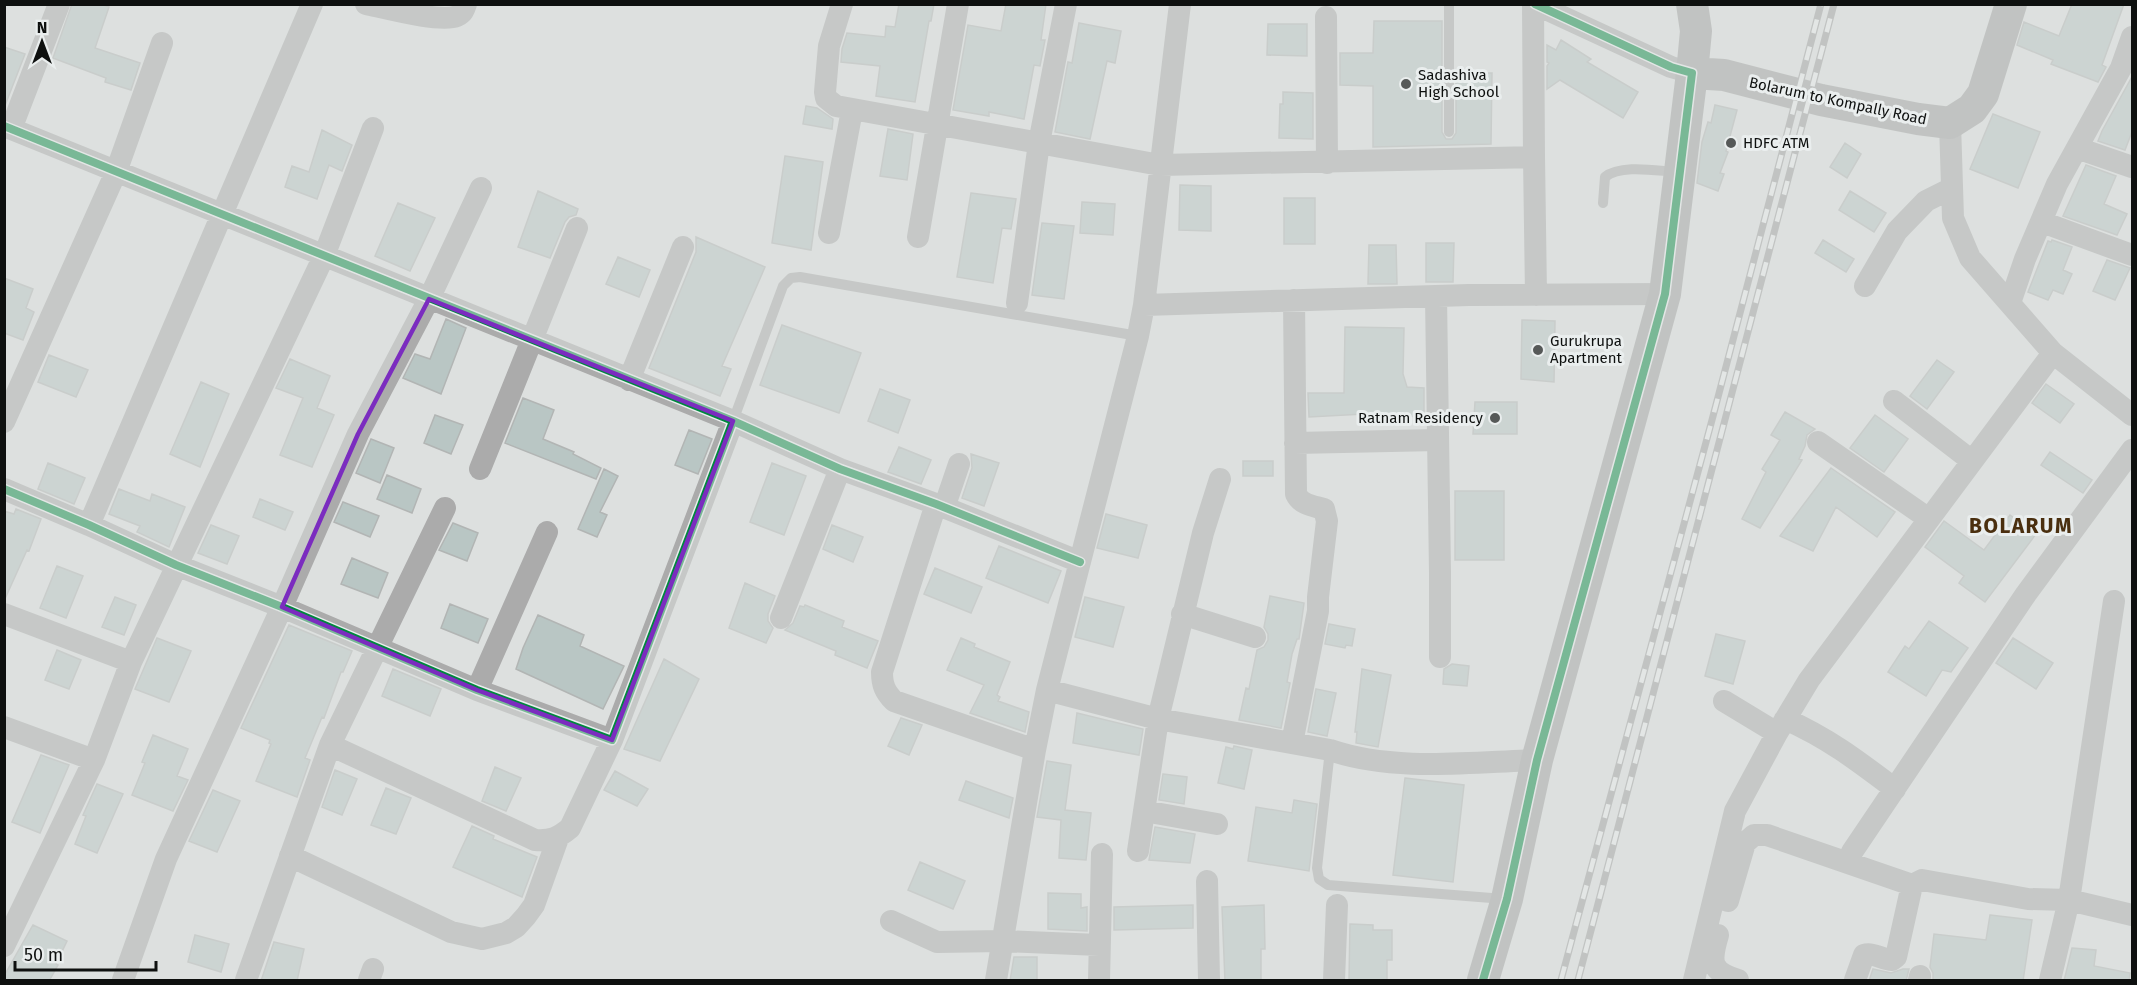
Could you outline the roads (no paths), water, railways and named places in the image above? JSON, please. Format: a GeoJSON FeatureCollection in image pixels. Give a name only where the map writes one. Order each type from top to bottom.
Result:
{"type":"FeatureCollection","features":[{"type":"Feature","properties":{"kind":"street"},"geometry":{"type":"LineString","coordinates":[[59,4],[8,128],[733,422],[840,469],[1080,562]]}},
{"type":"Feature","properties":{"kind":"street"},"geometry":{"type":"LineString","coordinates":[[89,525],[312,4]]}},
{"type":"Feature","properties":{"kind":"street"},"geometry":{"type":"LineString","coordinates":[[366,4],[429,16],[447,17],[455,17],[463,12],[466,4]]}},
{"type":"Feature","properties":{"kind":"street"},"geometry":{"type":"LineString","coordinates":[[842,4],[829,46],[825,92],[830,103],[852,110],[1160,165],[1534,157]]}},
{"type":"Feature","properties":{"kind":"street"},"geometry":{"type":"LineString","coordinates":[[918,237],[958,4]]}},
{"type":"Feature","properties":{"kind":"street"},"geometry":{"type":"LineString","coordinates":[[1017,303],[1039,143],[1066,4]]}},
{"type":"Feature","properties":{"kind":"street"},"geometry":{"type":"LineString","coordinates":[[996,981],[1047,690],[1144,305],[1180,4]]}},
{"type":"Feature","properties":{"kind":"street"},"geometry":{"type":"LineString","coordinates":[[1536,295],[1534,4],[1671,67],[1692,73]]}},
{"type":"Feature","properties":{"kind":"street"},"geometry":{"type":"LineString","coordinates":[[1483,981],[1507,899],[1538,760],[1665,294],[1696,31],[1692,4]]}},
{"type":"Feature","properties":{"kind":"street"},"geometry":{"type":"LineString","coordinates":[[2010,4],[1983,94],[1972,109],[1950,123],[1953,218],[1970,258],[2053,353],[2132,414]]}},
{"type":"Feature","properties":{"kind":"street"},"geometry":{"type":"LineString","coordinates":[[1326,17],[1327,163]]}},
{"type":"Feature","properties":{"kind":"street"},"geometry":{"type":"LineString","coordinates":[[2010,303],[2025,259],[2057,184],[2127,70],[2133,37]]}},
{"type":"Feature","properties":{"kind":"street"},"geometry":{"type":"LineString","coordinates":[[4,422],[117,172],[162,43]]}},
{"type":"Feature","properties":{"kind":"street","name":"Bolarum to Kompally Road"},"geometry":{"type":"LineString","coordinates":[[1692,73],[1724,75],[1821,100],[1950,123]]}},
{"type":"Feature","properties":{"kind":"street"},"geometry":{"type":"LineString","coordinates":[[829,233],[852,110]]}},
{"type":"Feature","properties":{"kind":"street"},"geometry":{"type":"LineString","coordinates":[[4,946],[93,759],[130,662],[324,256],[373,128]]}},
{"type":"Feature","properties":{"kind":"street"},"geometry":{"type":"LineString","coordinates":[[2077,148],[2133,167]]}},
{"type":"Feature","properties":{"kind":"street"},"geometry":{"type":"LineString","coordinates":[[1865,286],[1897,231],[1926,201],[1952,188]]}},
{"type":"Feature","properties":{"kind":"street"},"geometry":{"type":"LineString","coordinates":[[123,981],[166,859],[282,608],[358,434],[429,299],[481,189]]}},
{"type":"Feature","properties":{"kind":"street"},"geometry":{"type":"LineString","coordinates":[[2042,222],[2133,255]]}},
{"type":"Feature","properties":{"kind":"street"},"geometry":{"type":"LineString","coordinates":[[480,469],[577,228]]}},
{"type":"Feature","properties":{"kind":"street"},"geometry":{"type":"LineString","coordinates":[[629,380],[683,247]]}},
{"type":"Feature","properties":{"kind":"street"},"geometry":{"type":"LineString","coordinates":[[1144,305],[1436,296],[1665,294]]}},
{"type":"Feature","properties":{"kind":"street"},"geometry":{"type":"LineString","coordinates":[[1436,296],[1440,657]]}},
{"type":"Feature","properties":{"kind":"street"},"geometry":{"type":"LineString","coordinates":[[1292,743],[1318,611],[1327,521],[1324,509],[1307,504],[1298,499],[1296,494],[1294,300]]}},
{"type":"Feature","properties":{"kind":"street"},"geometry":{"type":"LineString","coordinates":[[1694,981],[1735,811],[1781,726],[1809,680],[2053,353]]}},
{"type":"Feature","properties":{"kind":"street"},"geometry":{"type":"LineString","coordinates":[[1894,401],[1972,461]]}},
{"type":"Feature","properties":{"kind":"street"},"geometry":{"type":"LineString","coordinates":[[330,745],[535,840],[546,841],[558,838],[570,828],[612,740],[733,422]]}},
{"type":"Feature","properties":{"kind":"street"},"geometry":{"type":"LineString","coordinates":[[1295,443],[1438,440]]}},
{"type":"Feature","properties":{"kind":"street"},"geometry":{"type":"LineString","coordinates":[[1818,442],[1929,519]]}},
{"type":"Feature","properties":{"kind":"street"},"geometry":{"type":"LineString","coordinates":[[1852,852],[2026,594],[2133,450]]}},
{"type":"Feature","properties":{"kind":"street"},"geometry":{"type":"LineString","coordinates":[[959,464],[940,506],[882,672],[882,683],[886,693],[894,701],[1035,750]]}},
{"type":"Feature","properties":{"kind":"street"},"geometry":{"type":"LineString","coordinates":[[781,618],[840,469]]}},
{"type":"Feature","properties":{"kind":"street"},"geometry":{"type":"LineString","coordinates":[[1138,851],[1158,719],[1182,614],[1220,479]]}},
{"type":"Feature","properties":{"kind":"street"},"geometry":{"type":"LineString","coordinates":[[4,489],[89,525],[176,566],[477,690],[612,740]]}},
{"type":"Feature","properties":{"kind":"street"},"geometry":{"type":"LineString","coordinates":[[246,981],[330,745],[375,648],[445,508]]}},
{"type":"Feature","properties":{"kind":"street"},"geometry":{"type":"LineString","coordinates":[[477,690],[547,532]]}},
{"type":"Feature","properties":{"kind":"street"},"geometry":{"type":"LineString","coordinates":[[2050,981],[2069,900],[2114,601]]}},
{"type":"Feature","properties":{"kind":"street"},"geometry":{"type":"LineString","coordinates":[[4,614],[130,662]]}},
{"type":"Feature","properties":{"kind":"street"},"geometry":{"type":"LineString","coordinates":[[1182,614],[1255,637]]}},
{"type":"Feature","properties":{"kind":"street"},"geometry":{"type":"LineString","coordinates":[[1047,690],[1158,719],[1330,750],[1352,758],[1431,763],[1538,760]]}},
{"type":"Feature","properties":{"kind":"street"},"geometry":{"type":"LineString","coordinates":[[1724,701],[1781,726],[1814,732],[1895,789]]}},
{"type":"Feature","properties":{"kind":"street"},"geometry":{"type":"LineString","coordinates":[[4,728],[93,759]]}},
{"type":"Feature","properties":{"kind":"street"},"geometry":{"type":"LineString","coordinates":[[1144,811],[1217,824]]}},
{"type":"Feature","properties":{"kind":"street"},"geometry":{"type":"LineString","coordinates":[[1738,981],[1721,975],[1714,965],[1713,954],[1744,843],[1754,835],[1767,835],[1912,885],[1922,880],[2028,899],[2069,900],[2133,915]]}},
{"type":"Feature","properties":{"kind":"street"},"geometry":{"type":"LineString","coordinates":[[290,856],[451,932],[482,939],[506,933],[516,927],[526,916],[534,905],[558,838]]}},
{"type":"Feature","properties":{"kind":"street"},"geometry":{"type":"LineString","coordinates":[[1099,981],[1101,854]]}},
{"type":"Feature","properties":{"kind":"street"},"geometry":{"type":"LineString","coordinates":[[1207,881],[1209,981]]}},
{"type":"Feature","properties":{"kind":"street"},"geometry":{"type":"LineString","coordinates":[[1855,981],[1864,955],[1868,954],[1887,960],[1896,957],[1912,885]]}},
{"type":"Feature","properties":{"kind":"street"},"geometry":{"type":"LineString","coordinates":[[1334,981],[1337,905]]}},
{"type":"Feature","properties":{"kind":"street"},"geometry":{"type":"LineString","coordinates":[[891,921],[937,942],[1002,941],[1099,945]]}},
{"type":"Feature","properties":{"kind":"lane"},"geometry":{"type":"LineString","coordinates":[[1449,4],[1449,132]]}},
{"type":"Feature","properties":{"kind":"lane"},"geometry":{"type":"LineString","coordinates":[[1602,203],[1605,177],[1610,173],[1621,169],[1680,172]]}},
{"type":"Feature","properties":{"kind":"lane"},"geometry":{"type":"LineString","coordinates":[[733,422],[783,286],[791,278],[800,277],[1138,336]]}},
{"type":"Feature","properties":{"kind":"lane"},"geometry":{"type":"LineString","coordinates":[[1330,750],[1317,868],[1319,879],[1328,885],[1507,899]]}},
{"type":"Feature","properties":{"kind":"railway"},"geometry":{"type":"LineString","coordinates":[[1561,980],[1821,4]]}},
{"type":"Feature","properties":{"kind":"railway"},"geometry":{"type":"LineString","coordinates":[[1578,980],[1834,4]]}},
{"type":"Feature","properties":{"kind":"place","name":"Sadashiva High School"},"geometry":{"type":"Point","coordinates":[1406,84]}},
{"type":"Feature","properties":{"kind":"place","name":"HDFC ATM"},"geometry":{"type":"Point","coordinates":[1731,143]}},
{"type":"Feature","properties":{"kind":"place","name":"Gurukrupa Apartment"},"geometry":{"type":"Point","coordinates":[1538,350]}},
{"type":"Feature","properties":{"kind":"place","name":"Ratnam Residency"},"geometry":{"type":"Point","coordinates":[1495,418]}},
{"type":"Feature","properties":{"kind":"district","name":"BOLARUM"},"geometry":{"type":"Point","coordinates":[2021,526]}}]}
